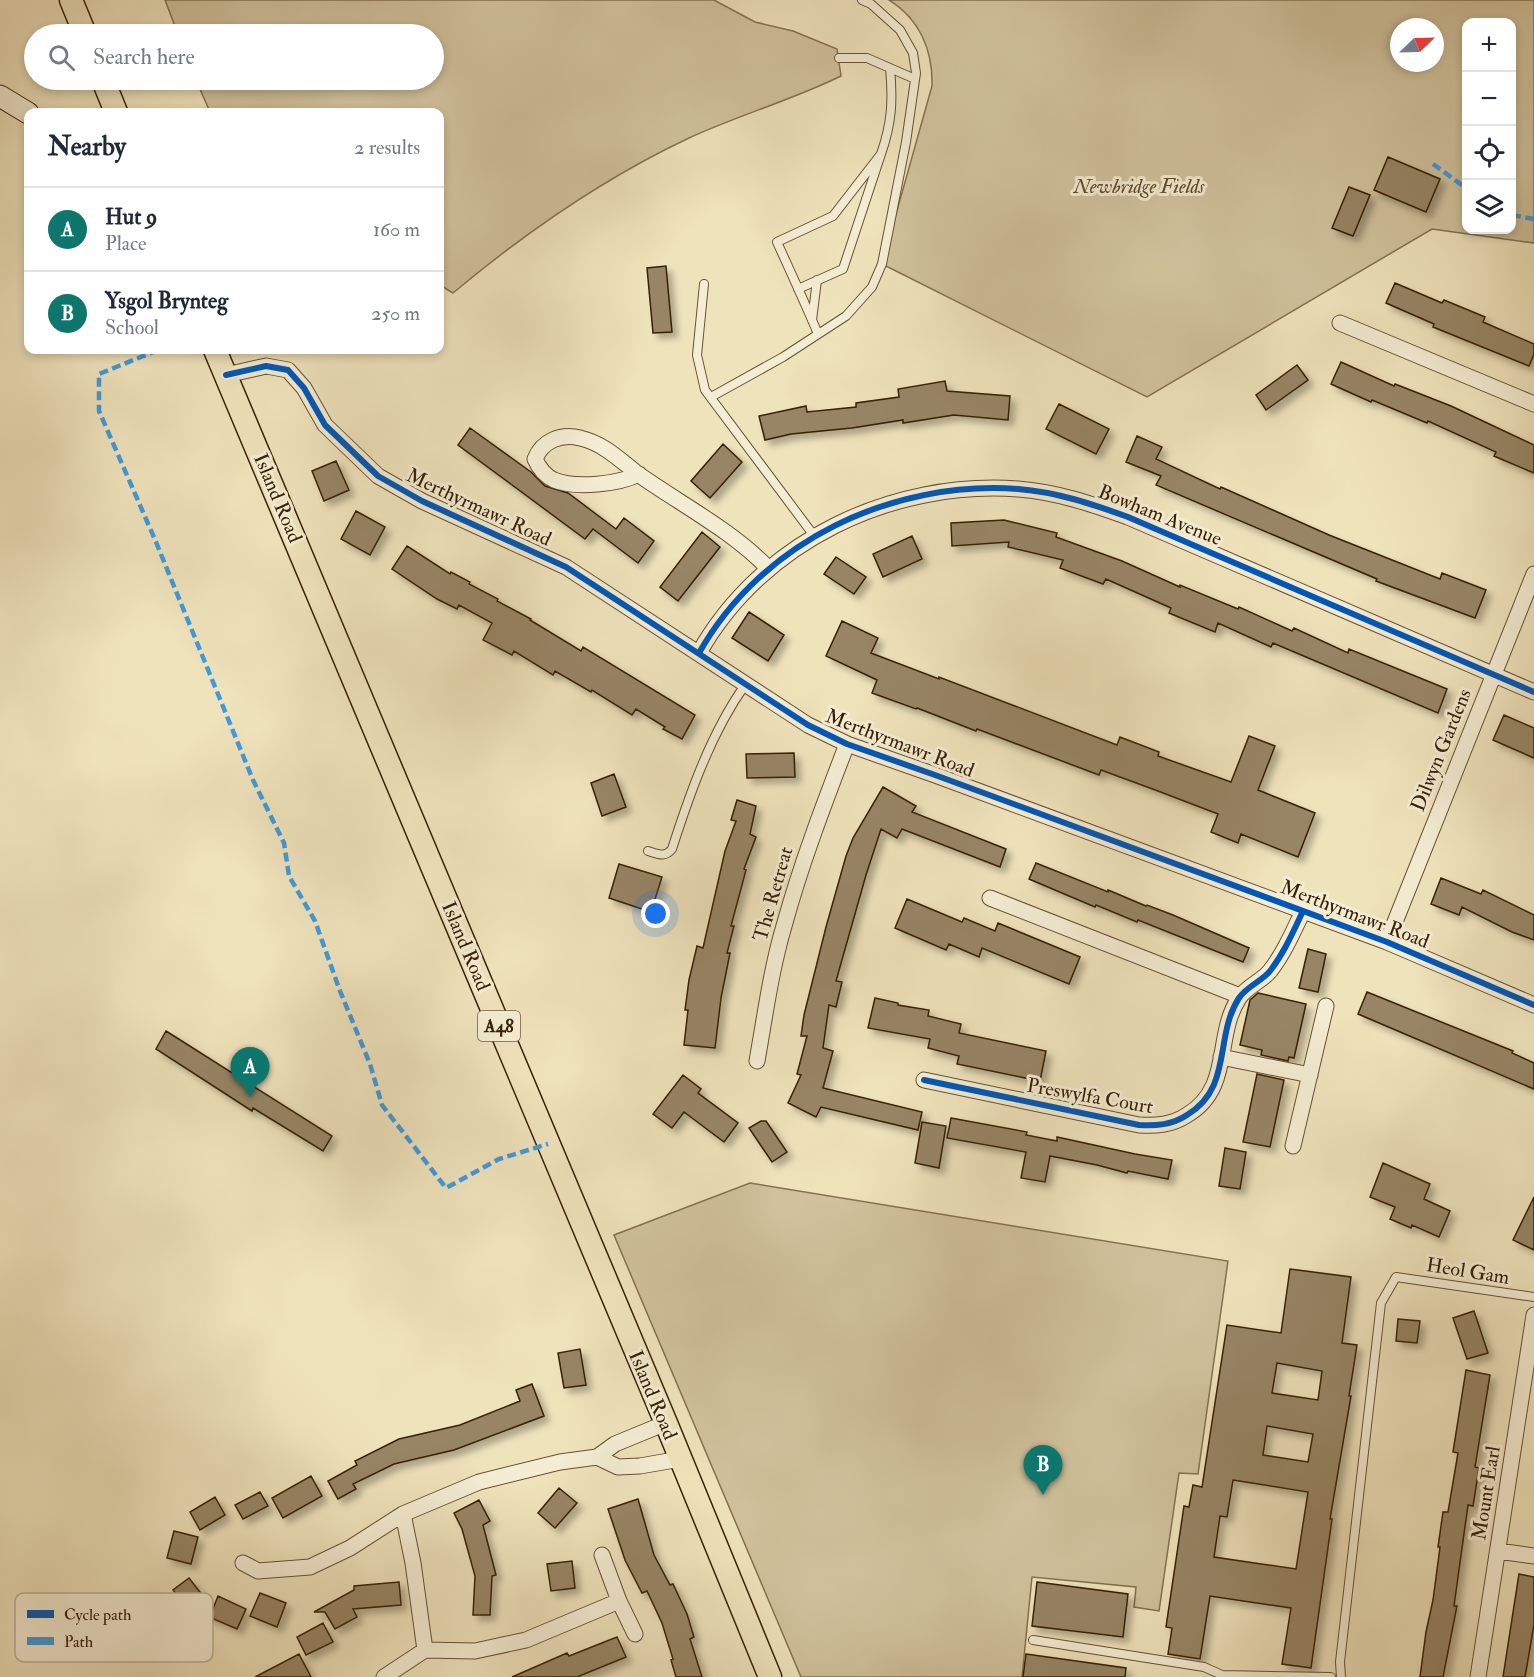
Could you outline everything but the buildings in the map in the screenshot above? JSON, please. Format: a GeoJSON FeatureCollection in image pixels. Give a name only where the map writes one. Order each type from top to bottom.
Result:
{"type":"FeatureCollection","features":[{"type":"Feature","properties":{"kind":"main road"},"geometry":{"type":"LineString","coordinates":[[71,0],[81,24]]}},
{"type":"Feature","properties":{"kind":"main road"},"geometry":{"type":"LineString","coordinates":[[107,90],[114,108]]}},
{"type":"Feature","properties":{"kind":"main road","name":"Island Road"},"geometry":{"type":"LineString","coordinates":[[217,354],[666,1423],[770,1677]]}},
{"type":"Feature","properties":{"kind":"street"},"geometry":{"type":"LineString","coordinates":[[0,96],[24,110]]}},
{"type":"Feature","properties":{"kind":"street"},"geometry":{"type":"LineString","coordinates":[[1340,323],[1534,404]]}},
{"type":"Feature","properties":{"kind":"street","name":"Merthyrmawr Road"},"geometry":{"type":"LineString","coordinates":[[226,375],[266,366],[288,370],[304,388],[325,425],[378,476],[422,501],[566,567],[808,725],[847,744],[1387,942],[1534,1005]]}},
{"type":"Feature","properties":{"kind":"street"},"geometry":{"type":"LineString","coordinates":[[639,474],[627,480],[581,485],[555,480],[544,474],[535,459],[538,452],[556,438],[574,437],[596,443],[722,530],[755,554],[768,568]]}},
{"type":"Feature","properties":{"kind":"street","name":"Bowham Avenue"},"geometry":{"type":"LineString","coordinates":[[699,652],[714,626],[739,596],[768,568],[815,537],[876,508],[933,493],[991,488],[1049,493],[1078,499],[1128,517],[1534,692]]}},
{"type":"Feature","properties":{"kind":"street","name":"Dilwyn Gardens"},"geometry":{"type":"LineString","coordinates":[[1387,942],[1534,574]]}},
{"type":"Feature","properties":{"kind":"street","name":"The Retreat"},"geometry":{"type":"LineString","coordinates":[[757,1061],[769,989],[783,927],[813,833],[847,744]]}},
{"type":"Feature","properties":{"kind":"street"},"geometry":{"type":"LineString","coordinates":[[990,898],[1240,996]]}},
{"type":"Feature","properties":{"kind":"street","name":"Preswylfa Court"},"geometry":{"type":"LineString","coordinates":[[924,1080],[1103,1119],[1150,1126],[1173,1122],[1193,1112],[1203,1103],[1216,1082],[1231,1015],[1240,996],[1269,972],[1289,940],[1303,911]]}},
{"type":"Feature","properties":{"kind":"street"},"geometry":{"type":"LineString","coordinates":[[1293,1146],[1326,1006]]}},
{"type":"Feature","properties":{"kind":"street"},"geometry":{"type":"LineString","coordinates":[[1221,1057],[1310,1075]]}},
{"type":"Feature","properties":{"kind":"street","name":"Mount Earl"},"geometry":{"type":"LineString","coordinates":[[1478,1677],[1534,1315]]}},
{"type":"Feature","properties":{"kind":"street"},"geometry":{"type":"LineString","coordinates":[[243,1563],[258,1571],[310,1567],[350,1548],[403,1514],[479,1482],[560,1462],[597,1457],[615,1444],[666,1423]]}},
{"type":"Feature","properties":{"kind":"street"},"geometry":{"type":"LineString","coordinates":[[597,1457],[618,1467],[640,1466],[680,1459]]}},
{"type":"Feature","properties":{"kind":"street"},"geometry":{"type":"LineString","coordinates":[[403,1514],[426,1650]]}},
{"type":"Feature","properties":{"kind":"street"},"geometry":{"type":"LineString","coordinates":[[1498,1551],[1534,1556]]}},
{"type":"Feature","properties":{"kind":"street"},"geometry":{"type":"LineString","coordinates":[[602,1555],[634,1634]]}},
{"type":"Feature","properties":{"kind":"street"},"geometry":{"type":"LineString","coordinates":[[384,1677],[426,1650],[475,1651],[526,1640],[619,1601]]}},
{"type":"Feature","properties":{"kind":"lane"},"geometry":{"type":"LineString","coordinates":[[711,397],[783,357],[846,316],[872,286],[882,264],[906,142],[915,79],[913,53],[900,30],[871,4],[862,0]]}},
{"type":"Feature","properties":{"kind":"lane"},"geometry":{"type":"LineString","coordinates":[[839,58],[867,58],[915,79]]}},
{"type":"Feature","properties":{"kind":"lane"},"geometry":{"type":"LineString","coordinates":[[798,289],[843,269],[889,131],[890,68]]}},
{"type":"Feature","properties":{"kind":"lane"},"geometry":{"type":"LineString","coordinates":[[818,334],[777,242],[833,216],[881,154]]}},
{"type":"Feature","properties":{"kind":"lane"},"geometry":{"type":"LineString","coordinates":[[812,321],[817,280]]}},
{"type":"Feature","properties":{"kind":"lane"},"geometry":{"type":"LineString","coordinates":[[704,285],[697,355],[705,390],[815,537]]}},
{"type":"Feature","properties":{"kind":"lane"},"geometry":{"type":"LineString","coordinates":[[648,851],[662,855],[668,854],[672,849],[701,770],[734,700],[745,685]]}},
{"type":"Feature","properties":{"kind":"lane","name":"Heol Gam"},"geometry":{"type":"LineString","coordinates":[[1341,1677],[1340,1662],[1381,1303],[1396,1277],[1534,1297]]}},
{"type":"Feature","properties":{"kind":"lane"},"geometry":{"type":"LineString","coordinates":[[1033,1640],[1204,1667],[1222,1676],[1331,1677]]}},
{"type":"Feature","properties":{"kind":"green space"},"geometry":{"type":"Polygon","coordinates":[[[165,0],[714,0],[755,22],[793,31],[837,49],[841,76],[689,138],[626,171],[537,228],[453,293],[444,287],[444,108],[208,108],[200,90],[444,90],[444,24],[174,24],[165,0]]]}},
{"type":"Feature","properties":{"kind":"green space","name":"Newbridge Fields"},"geometry":{"type":"Polygon","coordinates":[[[889,0],[1534,0],[1534,243],[1468,234],[1516,234],[1516,18],[1462,18],[1462,233],[1432,229],[1147,397],[882,264],[932,86],[927,48],[923,37],[909,17],[889,0]]]}},
{"type":"Feature","properties":{"kind":"green space"},"geometry":{"type":"Polygon","coordinates":[[[750,1183],[1228,1261],[1198,1474],[1179,1473],[1159,1611],[1134,1607],[1136,1587],[1032,1577],[1022,1677],[801,1677],[614,1235],[750,1183]]]}},
{"type":"Feature","properties":{"kind":"marked path"},"geometry":{"type":"LineString","coordinates":[[1433,164],[1462,185]]}},
{"type":"Feature","properties":{"kind":"marked path"},"geometry":{"type":"LineString","coordinates":[[1516,216],[1534,219]]}},
{"type":"Feature","properties":{"kind":"marked path"},"geometry":{"type":"LineString","coordinates":[[148,354],[99,374],[99,411],[156,542],[253,780],[284,843],[289,876],[315,921],[370,1064],[382,1105],[446,1188],[499,1159],[548,1144]]}},
{"type":"Feature","properties":{"kind":"cycle path"},"geometry":{"type":"LineString","coordinates":[[226,375],[266,366],[288,370],[304,388],[325,425],[378,476],[422,501],[566,567],[808,725],[847,744],[1387,942],[1534,1005]]}},
{"type":"Feature","properties":{"kind":"cycle path"},"geometry":{"type":"LineString","coordinates":[[699,653],[726,613],[758,579],[794,550],[835,526],[878,507],[924,495],[971,489],[1018,489],[1088,503],[1128,517],[1534,692]]}},
{"type":"Feature","properties":{"kind":"cycle path"},"geometry":{"type":"LineString","coordinates":[[924,1080],[1139,1125],[1158,1125],[1176,1121],[1201,1104],[1211,1091],[1221,1061],[1231,1013],[1239,998],[1270,971],[1284,950],[1303,911]]}},
{"type":"Feature","properties":{"kind":"place","name":"Hut 9"},"geometry":{"type":"Point","coordinates":[250,1097]}},
{"type":"Feature","properties":{"kind":"place","name":"Ysgol Brynteg"},"geometry":{"type":"Point","coordinates":[1043,1495]}}]}
